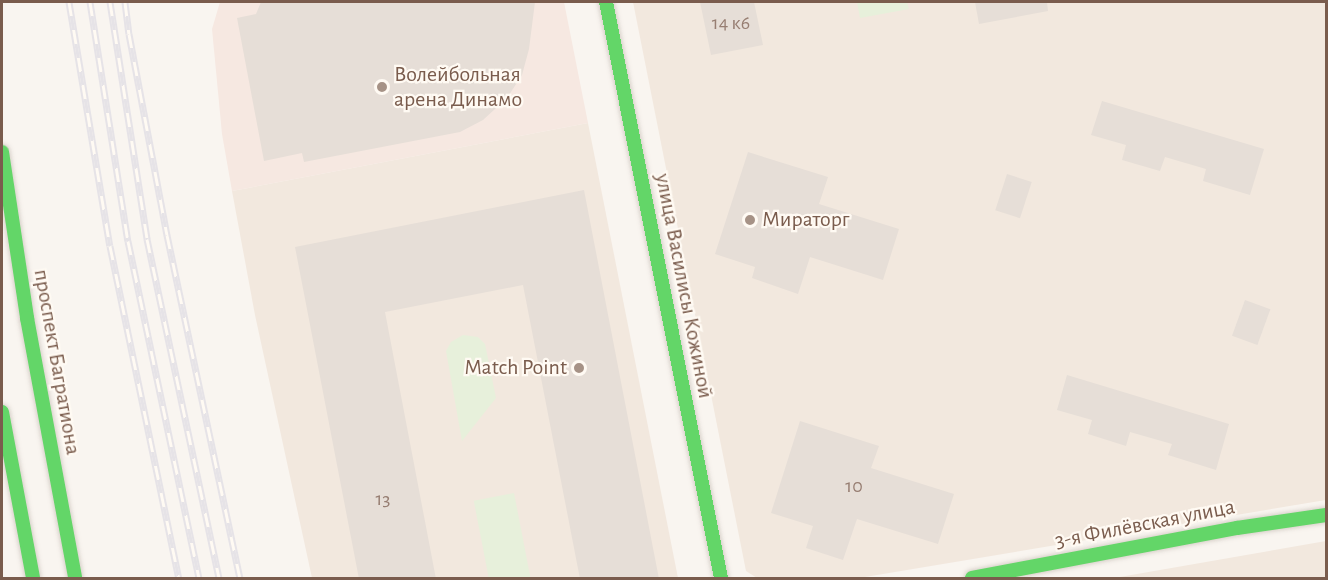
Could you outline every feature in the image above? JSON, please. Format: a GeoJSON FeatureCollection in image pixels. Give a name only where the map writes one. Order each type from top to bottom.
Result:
{"type":"FeatureCollection","features":[{"type":"Feature","properties":{"kind":"street","name":"улица Василисы Кожиной"},"geometry":{"type":"LineString","coordinates":[[606,2],[721,579]]}},
{"type":"Feature","properties":{"kind":"street","name":"проспект Багратиона"},"geometry":{"type":"LineString","coordinates":[[2,152],[27,318],[75,579]]}},
{"type":"Feature","properties":{"kind":"street"},"geometry":{"type":"LineString","coordinates":[[2,412],[33,579]]}},
{"type":"Feature","properties":{"kind":"street","name":"3-я Филёвская улица"},"geometry":{"type":"LineString","coordinates":[[972,579],[1237,528],[1326,515]]}},
{"type":"Feature","properties":{"kind":"shaded area","name":"Волейбольная арена Динамо"},"geometry":{"type":"Polygon","coordinates":[[[220,2],[564,2],[588,123],[232,191],[222,134],[212,29],[220,2]]]}},
{"type":"Feature","properties":{"kind":"shaded area"},"geometry":{"type":"Polygon","coordinates":[[[633,2],[1326,2],[1326,500],[859,578],[757,578],[746,571],[633,2]]]}},
{"type":"Feature","properties":{"kind":"shaded area"},"geometry":{"type":"Polygon","coordinates":[[[588,123],[678,578],[312,578],[255,315],[232,191],[588,123]]]}},
{"type":"Feature","properties":{"kind":"shaded area"},"geometry":{"type":"Polygon","coordinates":[[[1326,541],[1326,578],[1114,578],[1326,541]]]}},
{"type":"Feature","properties":{"kind":"green space"},"geometry":{"type":"Polygon","coordinates":[[[857,2],[907,2],[909,9],[860,18],[857,2]]]}},
{"type":"Feature","properties":{"kind":"green space"},"geometry":{"type":"Polygon","coordinates":[[[463,335],[478,337],[485,344],[496,398],[462,441],[446,351],[451,342],[463,335]]]}},
{"type":"Feature","properties":{"kind":"green space"},"geometry":{"type":"Polygon","coordinates":[[[514,493],[530,577],[489,578],[474,501],[514,493]]]}},
{"type":"Feature","properties":{"kind":"building","name":"Волейбольная арена Динамо"},"geometry":{"type":"Polygon","coordinates":[[[261,2],[535,2],[529,49],[522,75],[507,98],[483,120],[460,132],[304,162],[302,153],[264,161],[237,18],[256,14],[261,2]]]}},
{"type":"Feature","properties":{"kind":"building"},"geometry":{"type":"Polygon","coordinates":[[[700,2],[754,2],[763,45],[711,55],[700,2]]]}},
{"type":"Feature","properties":{"kind":"building"},"geometry":{"type":"Polygon","coordinates":[[[975,2],[1047,2],[1048,11],[979,24],[975,2]]]}},
{"type":"Feature","properties":{"kind":"building"},"geometry":{"type":"Polygon","coordinates":[[[1102,101],[1264,149],[1250,195],[1203,181],[1206,169],[1165,157],[1160,171],[1122,160],[1126,145],[1091,135],[1102,101]]]}},
{"type":"Feature","properties":{"kind":"building"},"geometry":{"type":"Polygon","coordinates":[[[748,152],[828,177],[819,204],[899,229],[883,280],[810,257],[798,294],[752,278],[755,267],[715,254],[748,152]]]}},
{"type":"Feature","properties":{"kind":"building"},"geometry":{"type":"Polygon","coordinates":[[[1007,174],[1032,182],[1020,218],[995,210],[1007,174]]]}},
{"type":"Feature","properties":{"kind":"building","name":"Match Point"},"geometry":{"type":"Polygon","coordinates":[[[584,190],[659,579],[580,579],[523,285],[385,312],[436,579],[359,579],[295,247],[584,190]]]}},
{"type":"Feature","properties":{"kind":"building"},"geometry":{"type":"Polygon","coordinates":[[[1245,300],[1270,309],[1257,345],[1232,336],[1245,300]]]}},
{"type":"Feature","properties":{"kind":"building"},"geometry":{"type":"Polygon","coordinates":[[[1067,375],[1229,424],[1216,470],[1168,455],[1172,444],[1130,432],[1126,446],[1088,434],[1092,420],[1057,410],[1067,375]]]}},
{"type":"Feature","properties":{"kind":"building"},"geometry":{"type":"Polygon","coordinates":[[[800,421],[879,446],[871,468],[954,494],[938,544],[857,519],[843,560],[806,548],[813,526],[771,513],[800,421]]]}},
{"type":"Feature","properties":{"kind":"railway"},"geometry":{"type":"LineString","coordinates":[[69,2],[110,246],[179,578]]}},
{"type":"Feature","properties":{"kind":"railway"},"geometry":{"type":"LineString","coordinates":[[90,2],[128,241],[199,578]]}},
{"type":"Feature","properties":{"kind":"railway"},"geometry":{"type":"LineString","coordinates":[[110,2],[147,239],[219,578]]}},
{"type":"Feature","properties":{"kind":"railway"},"geometry":{"type":"LineString","coordinates":[[125,2],[167,235],[240,578]]}},
{"type":"Feature","properties":{"kind":"traffic: fast"},"geometry":{"type":"LineString","coordinates":[[606,2],[721,578]]}},
{"type":"Feature","properties":{"kind":"traffic: fast"},"geometry":{"type":"LineString","coordinates":[[2,152],[27,318],[75,578]]}},
{"type":"Feature","properties":{"kind":"traffic: fast"},"geometry":{"type":"LineString","coordinates":[[2,412],[33,578]]}},
{"type":"Feature","properties":{"kind":"traffic: fast"},"geometry":{"type":"LineString","coordinates":[[972,578],[1237,528],[1326,515]]}},
{"type":"Feature","properties":{"kind":"place","name":"Волейбольная арена Динамо"},"geometry":{"type":"Point","coordinates":[382,87]}},
{"type":"Feature","properties":{"kind":"place","name":"Мираторг"},"geometry":{"type":"Point","coordinates":[750,220]}},
{"type":"Feature","properties":{"kind":"place","name":"Match Point"},"geometry":{"type":"Point","coordinates":[579,368]}}]}
